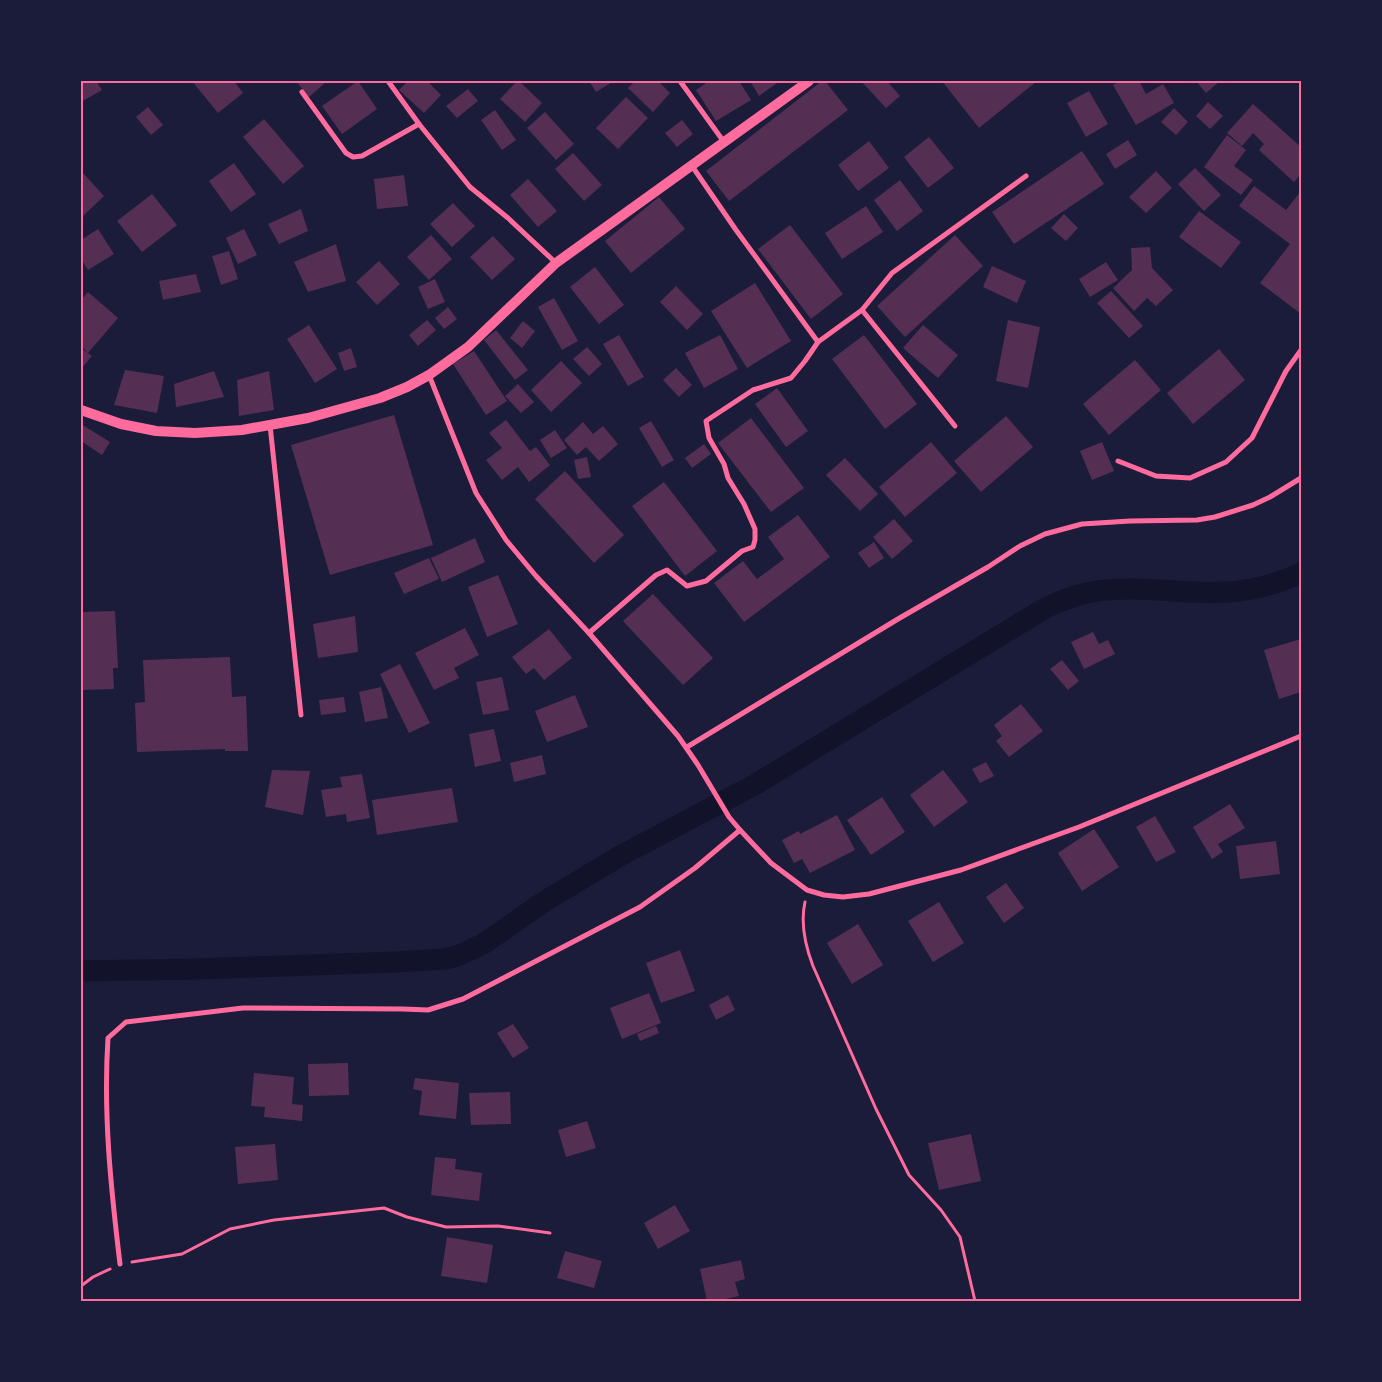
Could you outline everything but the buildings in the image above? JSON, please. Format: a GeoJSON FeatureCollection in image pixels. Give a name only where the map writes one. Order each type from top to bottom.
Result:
{"type":"FeatureCollection","features":[{"type":"Feature","properties":{"kind":"main road"},"geometry":{"type":"LineString","coordinates":[[81,410],[121,424],[156,430],[195,433],[242,430],[308,418],[380,398],[407,387],[429,375],[468,347],[556,264],[808,81]]}},
{"type":"Feature","properties":{"kind":"street"},"geometry":{"type":"LineString","coordinates":[[388,81],[419,124],[470,187],[508,218],[556,264]]}},
{"type":"Feature","properties":{"kind":"street"},"geometry":{"type":"LineString","coordinates":[[680,81],[724,143]]}},
{"type":"Feature","properties":{"kind":"street"},"geometry":{"type":"LineString","coordinates":[[302,92],[346,152],[353,157],[362,156],[419,124]]}},
{"type":"Feature","properties":{"kind":"street"},"geometry":{"type":"LineString","coordinates":[[692,166],[818,342]]}},
{"type":"Feature","properties":{"kind":"street"},"geometry":{"type":"LineString","coordinates":[[589,633],[656,575],[667,570],[687,586],[706,581],[742,551],[752,546],[755,540],[755,529],[744,504],[728,478],[724,464],[709,438],[706,421],[753,390],[791,378],[818,342],[862,310],[892,273],[1026,176]]}},
{"type":"Feature","properties":{"kind":"street"},"geometry":{"type":"LineString","coordinates":[[862,310],[955,426]]}},
{"type":"Feature","properties":{"kind":"street"},"geometry":{"type":"LineString","coordinates":[[1118,461],[1156,476],[1190,478],[1226,462],[1252,438],[1286,371],[1301,350]]}},
{"type":"Feature","properties":{"kind":"street"},"geometry":{"type":"LineString","coordinates":[[429,375],[462,462],[490,518],[536,576],[589,633],[687,747],[740,830],[771,863],[808,890],[824,895],[843,897],[869,894],[961,870],[1079,827],[1301,736]]}},
{"type":"Feature","properties":{"kind":"street"},"geometry":{"type":"LineString","coordinates":[[270,425],[301,715]]}},
{"type":"Feature","properties":{"kind":"street"},"geometry":{"type":"LineString","coordinates":[[687,747],[1020,546],[1045,534],[1082,524],[1197,520],[1215,517],[1254,505],[1301,478]]}},
{"type":"Feature","properties":{"kind":"street"},"geometry":{"type":"LineString","coordinates":[[120,1264],[108,1163],[106,1076],[108,1038],[126,1022],[243,1008],[403,1008],[428,1010],[443,1007],[463,999],[640,908],[695,868],[740,830]]}},
{"type":"Feature","properties":{"kind":"path"},"geometry":{"type":"LineString","coordinates":[[808,890],[803,909],[803,925],[806,946],[813,966],[876,1109],[909,1175],[941,1210],[960,1238],[975,1301]]}},
{"type":"Feature","properties":{"kind":"path"},"geometry":{"type":"LineString","coordinates":[[81,1286],[93,1277],[120,1264],[182,1254],[230,1229],[274,1220],[384,1208],[407,1217],[446,1227],[498,1226],[550,1233]]}},
{"type":"Feature","properties":{"kind":"waterway"},"geometry":{"type":"LineString","coordinates":[[81,971],[396,962],[445,959],[457,956],[483,944],[545,901],[620,856],[756,784],[1047,607],[1085,593],[1114,589],[1211,593],[1246,590],[1265,586],[1301,573]]}}]}
